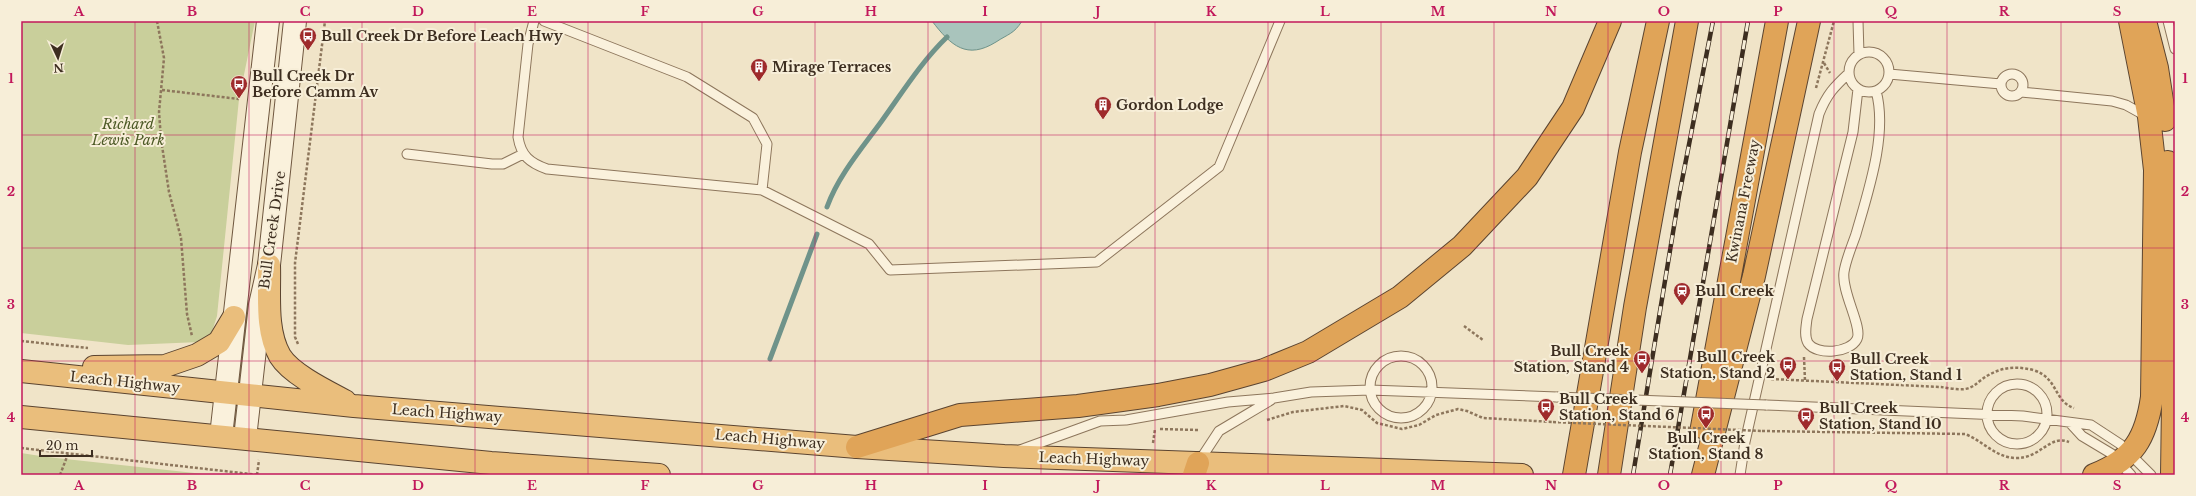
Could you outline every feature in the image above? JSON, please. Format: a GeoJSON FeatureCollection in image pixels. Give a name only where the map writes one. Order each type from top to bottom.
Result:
{"type":"FeatureCollection","features":[{"type":"Feature","properties":{"kind":"highway"},"geometry":{"type":"LineString","coordinates":[[857,446],[960,415],[1078,406],[1210,386],[1264,370],[1308,352],[1400,297],[1462,246],[1527,176],[1573,108],[1610,21]]}},
{"type":"Feature","properties":{"kind":"highway"},"geometry":{"type":"LineString","coordinates":[[1574,475],[1630,152],[1658,21]]}},
{"type":"Feature","properties":{"kind":"highway"},"geometry":{"type":"LineString","coordinates":[[1609,475],[1635,307],[1687,21]]}},
{"type":"Feature","properties":{"kind":"highway","name":"Kwinana Freeway"},"geometry":{"type":"LineString","coordinates":[[1694,475],[1713,358],[1777,21]]}},
{"type":"Feature","properties":{"kind":"highway"},"geometry":{"type":"LineString","coordinates":[[1703,475],[1754,276],[1809,21]]}},
{"type":"Feature","properties":{"kind":"highway"},"geometry":{"type":"LineString","coordinates":[[2094,475],[2127,463],[2145,431],[2149,416],[2154,369],[2154,170],[2149,117],[2130,21]]}},
{"type":"Feature","properties":{"kind":"highway"},"geometry":{"type":"LineString","coordinates":[[2145,21],[2156,68],[2165,120],[2174,231],[2172,475]]}},
{"type":"Feature","properties":{"kind":"highway"},"geometry":{"type":"LineString","coordinates":[[269,265],[272,336],[280,355],[287,364],[310,381],[354,406]]}},
{"type":"Feature","properties":{"kind":"highway"},"geometry":{"type":"LineString","coordinates":[[21,365],[165,366],[197,355],[219,342],[234,317]]}},
{"type":"Feature","properties":{"kind":"highway","name":"Leach Highway"},"geometry":{"type":"LineString","coordinates":[[21,371],[226,394],[354,406],[857,446],[1196,469],[1522,475]]}},
{"type":"Feature","properties":{"kind":"highway"},"geometry":{"type":"LineString","coordinates":[[21,417],[491,463],[659,475]]}},
{"type":"Feature","properties":{"kind":"main road","name":"Bull Creek Drive"},"geometry":{"type":"LineString","coordinates":[[245,438],[260,305],[269,265],[295,21]]}},
{"type":"Feature","properties":{"kind":"main road","name":"Bull Creek Drive"},"geometry":{"type":"LineString","coordinates":[[221,436],[267,25]]}},
{"type":"Feature","properties":{"kind":"lane"},"geometry":{"type":"LineString","coordinates":[[534,21],[528,44],[518,137],[520,149],[526,159],[547,169],[762,190],[869,244],[890,270],[1097,262],[1219,167],[1280,21]]}},
{"type":"Feature","properties":{"kind":"lane"},"geometry":{"type":"LineString","coordinates":[[544,21],[687,77],[753,118],[767,144],[762,190]]}},
{"type":"Feature","properties":{"kind":"lane"},"geometry":{"type":"LineString","coordinates":[[1858,21],[1859,54]]}},
{"type":"Feature","properties":{"kind":"lane"},"geometry":{"type":"LineString","coordinates":[[2168,21],[2175,49]]}},
{"type":"Feature","properties":{"kind":"lane"},"geometry":{"type":"LineString","coordinates":[[1871,52],[1878,54],[1887,62],[1889,74],[1885,84],[1876,91],[1867,92],[1858,89],[1851,82],[1849,73],[1851,62],[1859,54],[1871,52]]}},
{"type":"Feature","properties":{"kind":"lane"},"geometry":{"type":"LineString","coordinates":[[1740,475],[1745,442],[1820,114],[1824,102],[1836,83],[1849,73]]}},
{"type":"Feature","properties":{"kind":"lane"},"geometry":{"type":"LineString","coordinates":[[1889,74],[2001,84]]}},
{"type":"Feature","properties":{"kind":"lane"},"geometry":{"type":"LineString","coordinates":[[2001,84],[2008,75],[2018,76],[2023,85],[2021,92]]}},
{"type":"Feature","properties":{"kind":"lane"},"geometry":{"type":"LineString","coordinates":[[2001,84],[2003,91],[2008,95],[2015,96],[2021,92],[2112,101],[2126,105],[2149,117]]}},
{"type":"Feature","properties":{"kind":"lane"},"geometry":{"type":"LineString","coordinates":[[1858,89],[1853,132],[1807,319],[1807,342],[1812,348],[1823,351],[1848,348],[1858,338],[1859,332],[1846,296],[1844,272],[1866,200],[1879,135],[1880,104],[1876,91]]}},
{"type":"Feature","properties":{"kind":"lane"},"geometry":{"type":"LineString","coordinates":[[406,154],[503,164],[523,154]]}},
{"type":"Feature","properties":{"kind":"lane"},"geometry":{"type":"LineString","coordinates":[[1402,356],[1413,358],[1422,363],[1429,371],[1432,381],[1430,402],[1423,410],[1415,415],[1405,418],[1395,418],[1382,411],[1372,400],[1370,390],[1371,380],[1375,370],[1382,362],[1392,357],[1402,356]]}},
{"type":"Feature","properties":{"kind":"lane"},"geometry":{"type":"LineString","coordinates":[[2019,383],[2037,391],[2044,399],[2047,408],[2047,419],[2044,428],[2038,436],[2030,442],[2015,444],[2001,440],[1993,433],[1988,424],[1986,414],[1988,404],[1992,396],[2009,384],[2019,383]]}},
{"type":"Feature","properties":{"kind":"lane"},"geometry":{"type":"LineString","coordinates":[[1004,456],[1100,421],[1126,420],[1228,402],[1274,398],[1311,392],[1370,390],[1986,414],[2047,419],[2071,424],[2091,425],[2107,434],[2127,463]]}},
{"type":"Feature","properties":{"kind":"lane"},"geometry":{"type":"LineString","coordinates":[[1196,469],[1219,431],[1274,398]]}},
{"type":"Feature","properties":{"kind":"lane"},"geometry":{"type":"LineString","coordinates":[[2071,424],[2082,436],[2105,448],[2127,463],[2152,475]]}},
{"type":"Feature","properties":{"kind":"path"},"geometry":{"type":"LineString","coordinates":[[157,21],[164,58],[159,112],[161,139],[169,192],[181,238],[187,314],[192,338]]}},
{"type":"Feature","properties":{"kind":"path"},"geometry":{"type":"LineString","coordinates":[[301,351],[295,337],[296,264],[325,21]]}},
{"type":"Feature","properties":{"kind":"path"},"geometry":{"type":"LineString","coordinates":[[162,90],[239,99]]}},
{"type":"Feature","properties":{"kind":"path"},"geometry":{"type":"LineString","coordinates":[[1464,326],[1483,340]]}},
{"type":"Feature","properties":{"kind":"path"},"geometry":{"type":"LineString","coordinates":[[1770,380],[1941,387],[1964,390],[1973,387],[2000,369],[2020,368],[2043,374],[2052,383],[2063,403],[2081,411]]}},
{"type":"Feature","properties":{"kind":"path"},"geometry":{"type":"LineString","coordinates":[[1261,423],[1293,412],[1344,406],[1362,410],[1377,423],[1402,429],[1420,425],[1436,415],[1458,410],[1467,411],[1483,418],[1553,422],[1762,431],[1965,434],[1974,437],[1996,453],[2017,458],[2038,453],[2054,440],[2063,439],[2074,444]]}},
{"type":"Feature","properties":{"kind":"path"},"geometry":{"type":"LineString","coordinates":[[1153,435],[1154,429],[1199,430]]}},
{"type":"Feature","properties":{"kind":"path"},"geometry":{"type":"LineString","coordinates":[[21,448],[259,475]]}},
{"type":"Feature","properties":{"kind":"path"},"geometry":{"type":"LineString","coordinates":[[60,475],[68,454]]}},
{"type":"Feature","properties":{"kind":"green space","name":"Richard Lewis Park"},"geometry":{"type":"Polygon","coordinates":[[[21,21],[255,21],[239,99],[217,316],[211,335],[200,342],[128,345],[21,333],[21,21]]]}},
{"type":"Feature","properties":{"kind":"green space"},"geometry":{"type":"Polygon","coordinates":[[[21,453],[47,457],[213,475],[21,475],[21,453]]]}},
{"type":"Feature","properties":{"kind":"water"},"geometry":{"type":"Polygon","coordinates":[[[932,21],[1022,21],[1013,31],[996,42],[976,50],[968,50],[960,48],[953,43],[932,21]]]}},
{"type":"Feature","properties":{"kind":"waterway"},"geometry":{"type":"LineString","coordinates":[[827,207],[837,184],[851,163],[920,67],[947,37]]}},
{"type":"Feature","properties":{"kind":"waterway"},"geometry":{"type":"LineString","coordinates":[[770,359],[817,234]]}},
{"type":"Feature","properties":{"kind":"railway"},"geometry":{"type":"LineString","coordinates":[[1633,475],[1679,196],[1713,21]]}},
{"type":"Feature","properties":{"kind":"railway"},"geometry":{"type":"LineString","coordinates":[[1670,475],[1748,21]]}},
{"type":"Feature","properties":{"kind":"place","name":"Bull Creek Dr Before Leach Hwy"},"geometry":{"type":"Point","coordinates":[308,51]}},
{"type":"Feature","properties":{"kind":"place","name":"Mirage Terraces"},"geometry":{"type":"Point","coordinates":[759,82]}},
{"type":"Feature","properties":{"kind":"place","name":"Bull Creek Dr Before Camm Av"},"geometry":{"type":"Point","coordinates":[239,99]}},
{"type":"Feature","properties":{"kind":"place","name":"Gordon Lodge"},"geometry":{"type":"Point","coordinates":[1103,120]}},
{"type":"Feature","properties":{"kind":"place","name":"Bull Creek"},"geometry":{"type":"Point","coordinates":[1682,306]}},
{"type":"Feature","properties":{"kind":"place","name":"Bull Creek Station, Stand 4"},"geometry":{"type":"Point","coordinates":[1642,374]}},
{"type":"Feature","properties":{"kind":"place","name":"Bull Creek Station, Stand 2"},"geometry":{"type":"Point","coordinates":[1788,380]}},
{"type":"Feature","properties":{"kind":"place","name":"Bull Creek Station, Stand 1"},"geometry":{"type":"Point","coordinates":[1837,382]}},
{"type":"Feature","properties":{"kind":"place","name":"Bull Creek Station, Stand 6"},"geometry":{"type":"Point","coordinates":[1546,422]}},
{"type":"Feature","properties":{"kind":"place","name":"Bull Creek Station, Stand 8"},"geometry":{"type":"Point","coordinates":[1706,429]}},
{"type":"Feature","properties":{"kind":"place","name":"Bull Creek Station, Stand 10"},"geometry":{"type":"Point","coordinates":[1806,431]}}]}
